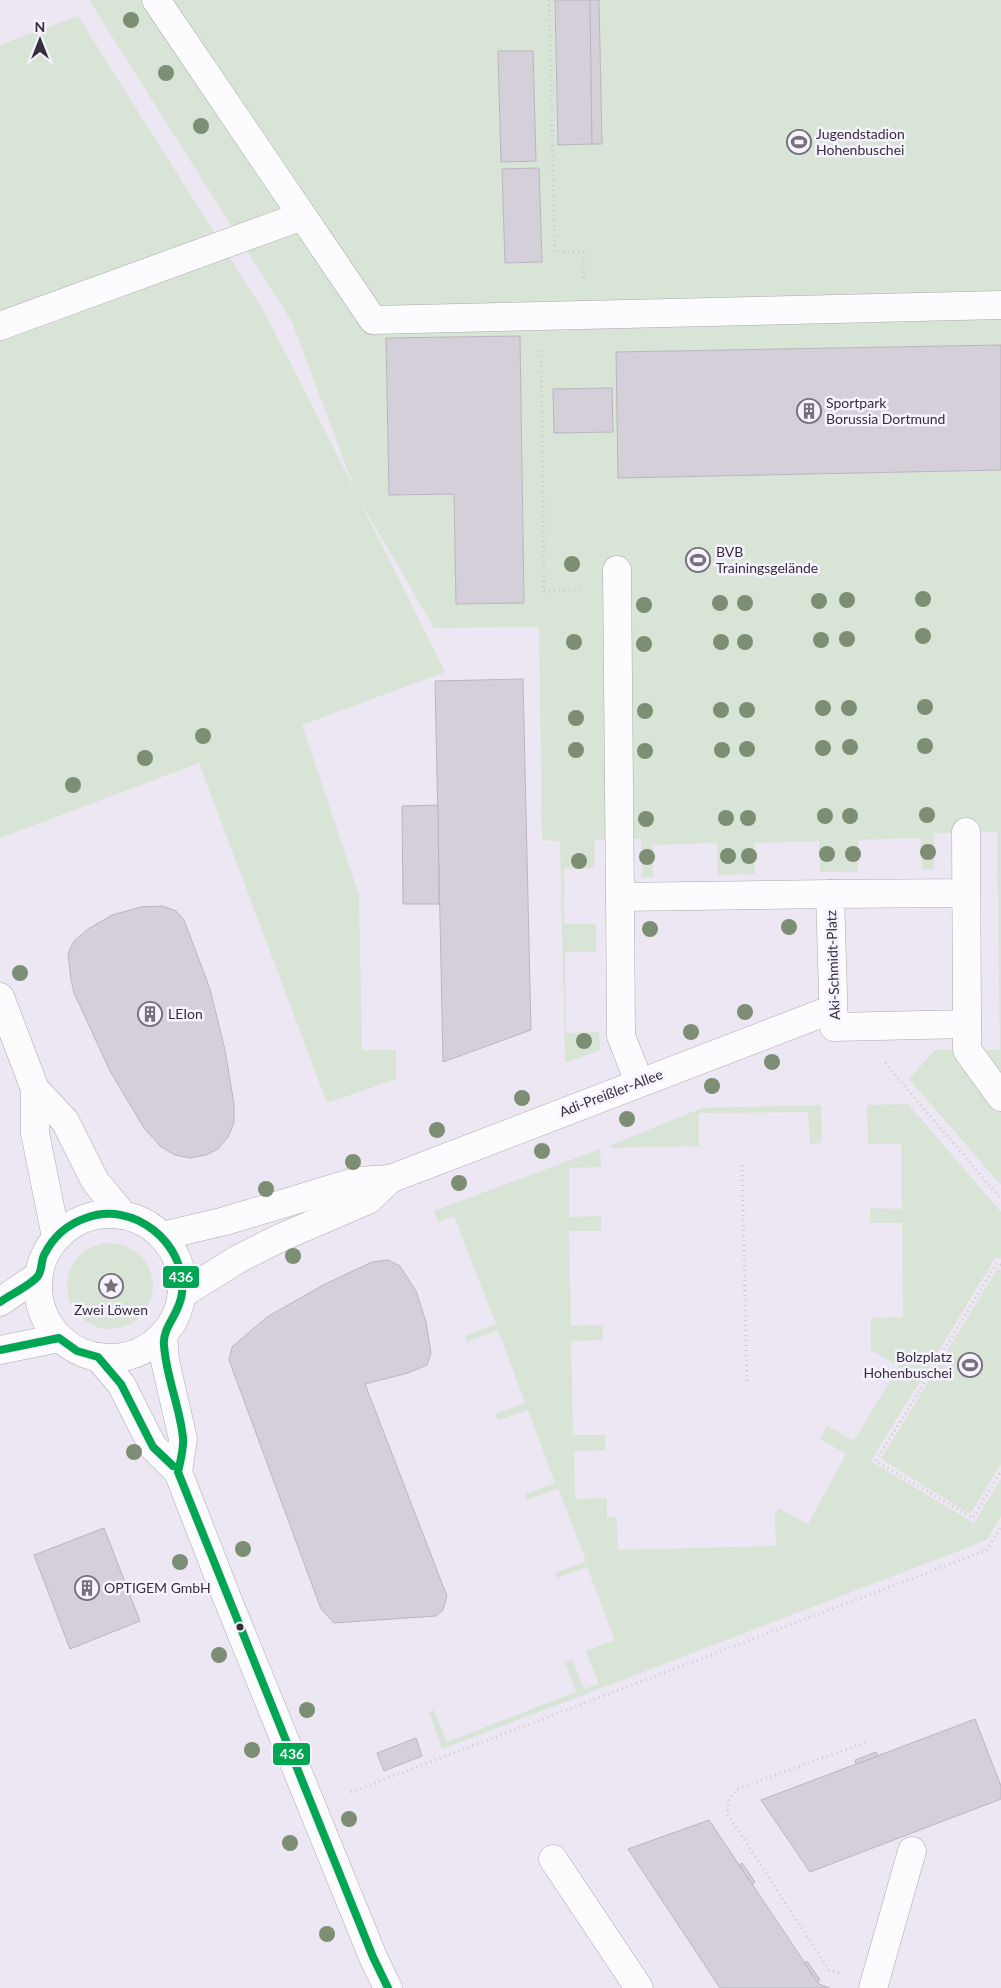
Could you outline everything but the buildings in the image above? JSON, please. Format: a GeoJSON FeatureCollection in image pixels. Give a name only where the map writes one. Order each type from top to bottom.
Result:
{"type":"FeatureCollection","features":[{"type":"Feature","properties":{"kind":"street"},"geometry":{"type":"LineString","coordinates":[[156,0],[372,320],[1001,305]]}},
{"type":"Feature","properties":{"kind":"street"},"geometry":{"type":"LineString","coordinates":[[0,326],[302,216]]}},
{"type":"Feature","properties":{"kind":"street"},"geometry":{"type":"LineString","coordinates":[[617,579],[621,1036],[639,1082]]}},
{"type":"Feature","properties":{"kind":"street"},"geometry":{"type":"LineString","coordinates":[[966,832],[967,1050],[1001,1097]]}},
{"type":"Feature","properties":{"kind":"street","name":"Aki-Schmidt-Platz"},"geometry":{"type":"LineString","coordinates":[[965,893],[830,894],[834,1027],[967,1024]]}},
{"type":"Feature","properties":{"kind":"street"},"geometry":{"type":"LineString","coordinates":[[620,897],[830,894]]}},
{"type":"Feature","properties":{"kind":"street"},"geometry":{"type":"LineString","coordinates":[[0,997],[35,1089],[35,1132],[56,1237]]}},
{"type":"Feature","properties":{"kind":"street","name":"Adi-Preißler-Allee"},"geometry":{"type":"LineString","coordinates":[[162,1236],[226,1221],[358,1181],[390,1179],[833,1009]]}},
{"type":"Feature","properties":{"kind":"street"},"geometry":{"type":"LineString","coordinates":[[35,1089],[65,1121],[95,1180],[123,1215]]}},
{"type":"Feature","properties":{"kind":"street","name":"Adi-Preißler-Allee"},"geometry":{"type":"LineString","coordinates":[[182,1294],[248,1254],[368,1200],[390,1179]]}},
{"type":"Feature","properties":{"kind":"street"},"geometry":{"type":"LineString","coordinates":[[105,1214],[123,1215],[151,1226],[162,1236],[172,1249],[178,1263],[182,1294],[176,1316],[164,1335],[144,1350],[122,1357],[98,1357],[77,1351],[58,1338],[46,1320],[38,1299],[38,1276],[44,1255],[56,1237],[70,1225],[87,1217],[105,1214]]}},
{"type":"Feature","properties":{"kind":"street"},"geometry":{"type":"LineString","coordinates":[[0,1302],[38,1276]]}},
{"type":"Feature","properties":{"kind":"street"},"geometry":{"type":"LineString","coordinates":[[164,1335],[165,1361],[183,1438],[178,1472]]}},
{"type":"Feature","properties":{"kind":"street"},"geometry":{"type":"LineString","coordinates":[[0,1350],[58,1338]]}},
{"type":"Feature","properties":{"kind":"street"},"geometry":{"type":"LineString","coordinates":[[98,1357],[121,1384],[153,1447],[178,1472],[372,1957],[388,1988]]}},
{"type":"Feature","properties":{"kind":"street"},"geometry":{"type":"LineString","coordinates":[[873,1986],[912,1851]]}},
{"type":"Feature","properties":{"kind":"street"},"geometry":{"type":"LineString","coordinates":[[553,1859],[639,1988]]}},
{"type":"Feature","properties":{"kind":"path"},"geometry":{"type":"LineString","coordinates":[[549,0],[555,252],[583,252]]}},
{"type":"Feature","properties":{"kind":"path"},"geometry":{"type":"LineString","coordinates":[[541,316],[544,591],[617,579]]}},
{"type":"Feature","properties":{"kind":"path"},"geometry":{"type":"LineString","coordinates":[[880,1057],[1001,1199]]}},
{"type":"Feature","properties":{"kind":"path"},"geometry":{"type":"LineString","coordinates":[[742,1165],[747,1385]]}},
{"type":"Feature","properties":{"kind":"path"},"geometry":{"type":"LineString","coordinates":[[1001,1266],[997,1263],[876,1461],[973,1518],[1001,1471]]}},
{"type":"Feature","properties":{"kind":"path"},"geometry":{"type":"LineString","coordinates":[[351,1792],[987,1550],[1001,1526]]}},
{"type":"Feature","properties":{"kind":"path"},"geometry":{"type":"LineString","coordinates":[[870,1741],[737,1789],[728,1801],[728,1815],[829,1970],[873,1986]]}},
{"type":"Feature","properties":{"kind":"green space","name":"BVB Trainingsgelände"},"geometry":{"type":"Polygon","coordinates":[[[89,0],[1001,0],[1001,1185],[909,1079],[935,1050],[1000,1050],[997,832],[934,833],[934,870],[922,870],[921,838],[858,840],[858,872],[820,872],[819,841],[755,843],[755,874],[718,875],[717,843],[653,845],[653,877],[642,877],[641,839],[595,840],[594,868],[564,869],[564,924],[596,924],[596,952],[565,952],[566,1033],[599,1032],[600,1050],[565,1063],[560,841],[542,840],[539,627],[434,628],[358,497],[445,672],[302,725],[359,895],[362,1050],[396,1050],[396,1079],[327,1103],[199,763],[0,838],[0,45],[78,16],[266,315],[355,490],[292,322],[89,0]]]}},
{"type":"Feature","properties":{"kind":"green space"},"geometry":{"type":"Polygon","coordinates":[[[908,1104],[1001,1212],[1001,1259],[996,1257],[871,1461],[974,1523],[1001,1479],[1001,1516],[987,1540],[442,1749],[429,1712],[434,1710],[447,1742],[576,1692],[565,1662],[572,1660],[584,1689],[599,1684],[586,1651],[615,1640],[587,1567],[557,1578],[555,1573],[586,1561],[558,1488],[527,1500],[525,1494],[555,1483],[528,1410],[498,1420],[495,1414],[525,1403],[498,1330],[467,1342],[465,1336],[496,1324],[454,1216],[438,1222],[434,1211],[600,1149],[601,1167],[569,1168],[569,1217],[601,1216],[601,1231],[569,1231],[571,1326],[603,1325],[603,1340],[571,1341],[573,1435],[605,1435],[605,1450],[574,1451],[575,1499],[607,1498],[607,1518],[617,1517],[618,1550],[776,1546],[775,1515],[779,1508],[808,1524],[846,1454],[820,1439],[827,1425],[854,1441],[899,1366],[871,1350],[871,1318],[903,1317],[902,1223],[870,1223],[870,1208],[902,1209],[901,1144],[868,1144],[867,1105],[908,1104]]]}},
{"type":"Feature","properties":{"kind":"green space"},"geometry":{"type":"Polygon","coordinates":[[[821,1105],[822,1143],[810,1144],[808,1112],[699,1113],[699,1146],[611,1148],[611,1145],[702,1108],[821,1105]]]}},
{"type":"Feature","properties":{"kind":"green space"},"geometry":{"type":"Polygon","coordinates":[[[110,1243],[126,1247],[140,1256],[149,1270],[153,1286],[149,1302],[140,1316],[126,1325],[110,1329],[94,1325],[80,1316],[71,1302],[67,1286],[71,1270],[80,1256],[94,1247],[110,1243]]]}},
{"type":"Feature","properties":{"kind":"green space","name":"Bolzplatz Hohenbuschei"},"geometry":{"type":"Polygon","coordinates":[[[998,1268],[1001,1270],[1001,1464],[970,1514],[881,1459],[998,1268]]]}},
{"type":"Feature","properties":{"kind":"transit line","name":"436"},"geometry":{"type":"LineString","coordinates":[[0,1302],[35,1279],[39,1274],[44,1255],[56,1237],[67,1228],[86,1218],[104,1214],[122,1215],[138,1221],[154,1230],[176,1258],[181,1275],[181,1301],[168,1326],[164,1345],[167,1369],[183,1438],[178,1472],[373,1957],[388,1988]]}},
{"type":"Feature","properties":{"kind":"transit line","name":"436"},"geometry":{"type":"LineString","coordinates":[[0,1350],[59,1338],[77,1351],[98,1357],[121,1384],[153,1447],[173,1466]]}},
{"type":"Feature","properties":{"kind":"place","name":"Jugendstadion Hohenbuschei"},"geometry":{"type":"Point","coordinates":[799,142]}},
{"type":"Feature","properties":{"kind":"place","name":"Sportpark Borussia Dortmund"},"geometry":{"type":"Point","coordinates":[809,411]}},
{"type":"Feature","properties":{"kind":"place","name":"BVB Trainingsgelände"},"geometry":{"type":"Point","coordinates":[698,560]}},
{"type":"Feature","properties":{"kind":"place","name":"LEIon"},"geometry":{"type":"Point","coordinates":[150,1014]}},
{"type":"Feature","properties":{"kind":"place","name":"Zwei Löwen"},"geometry":{"type":"Point","coordinates":[111,1286]}},
{"type":"Feature","properties":{"kind":"place","name":"Bolzplatz Hohenbuschei"},"geometry":{"type":"Point","coordinates":[970,1365]}},
{"type":"Feature","properties":{"kind":"place","name":"OPTIGEM GmbH"},"geometry":{"type":"Point","coordinates":[87,1588]}}]}
